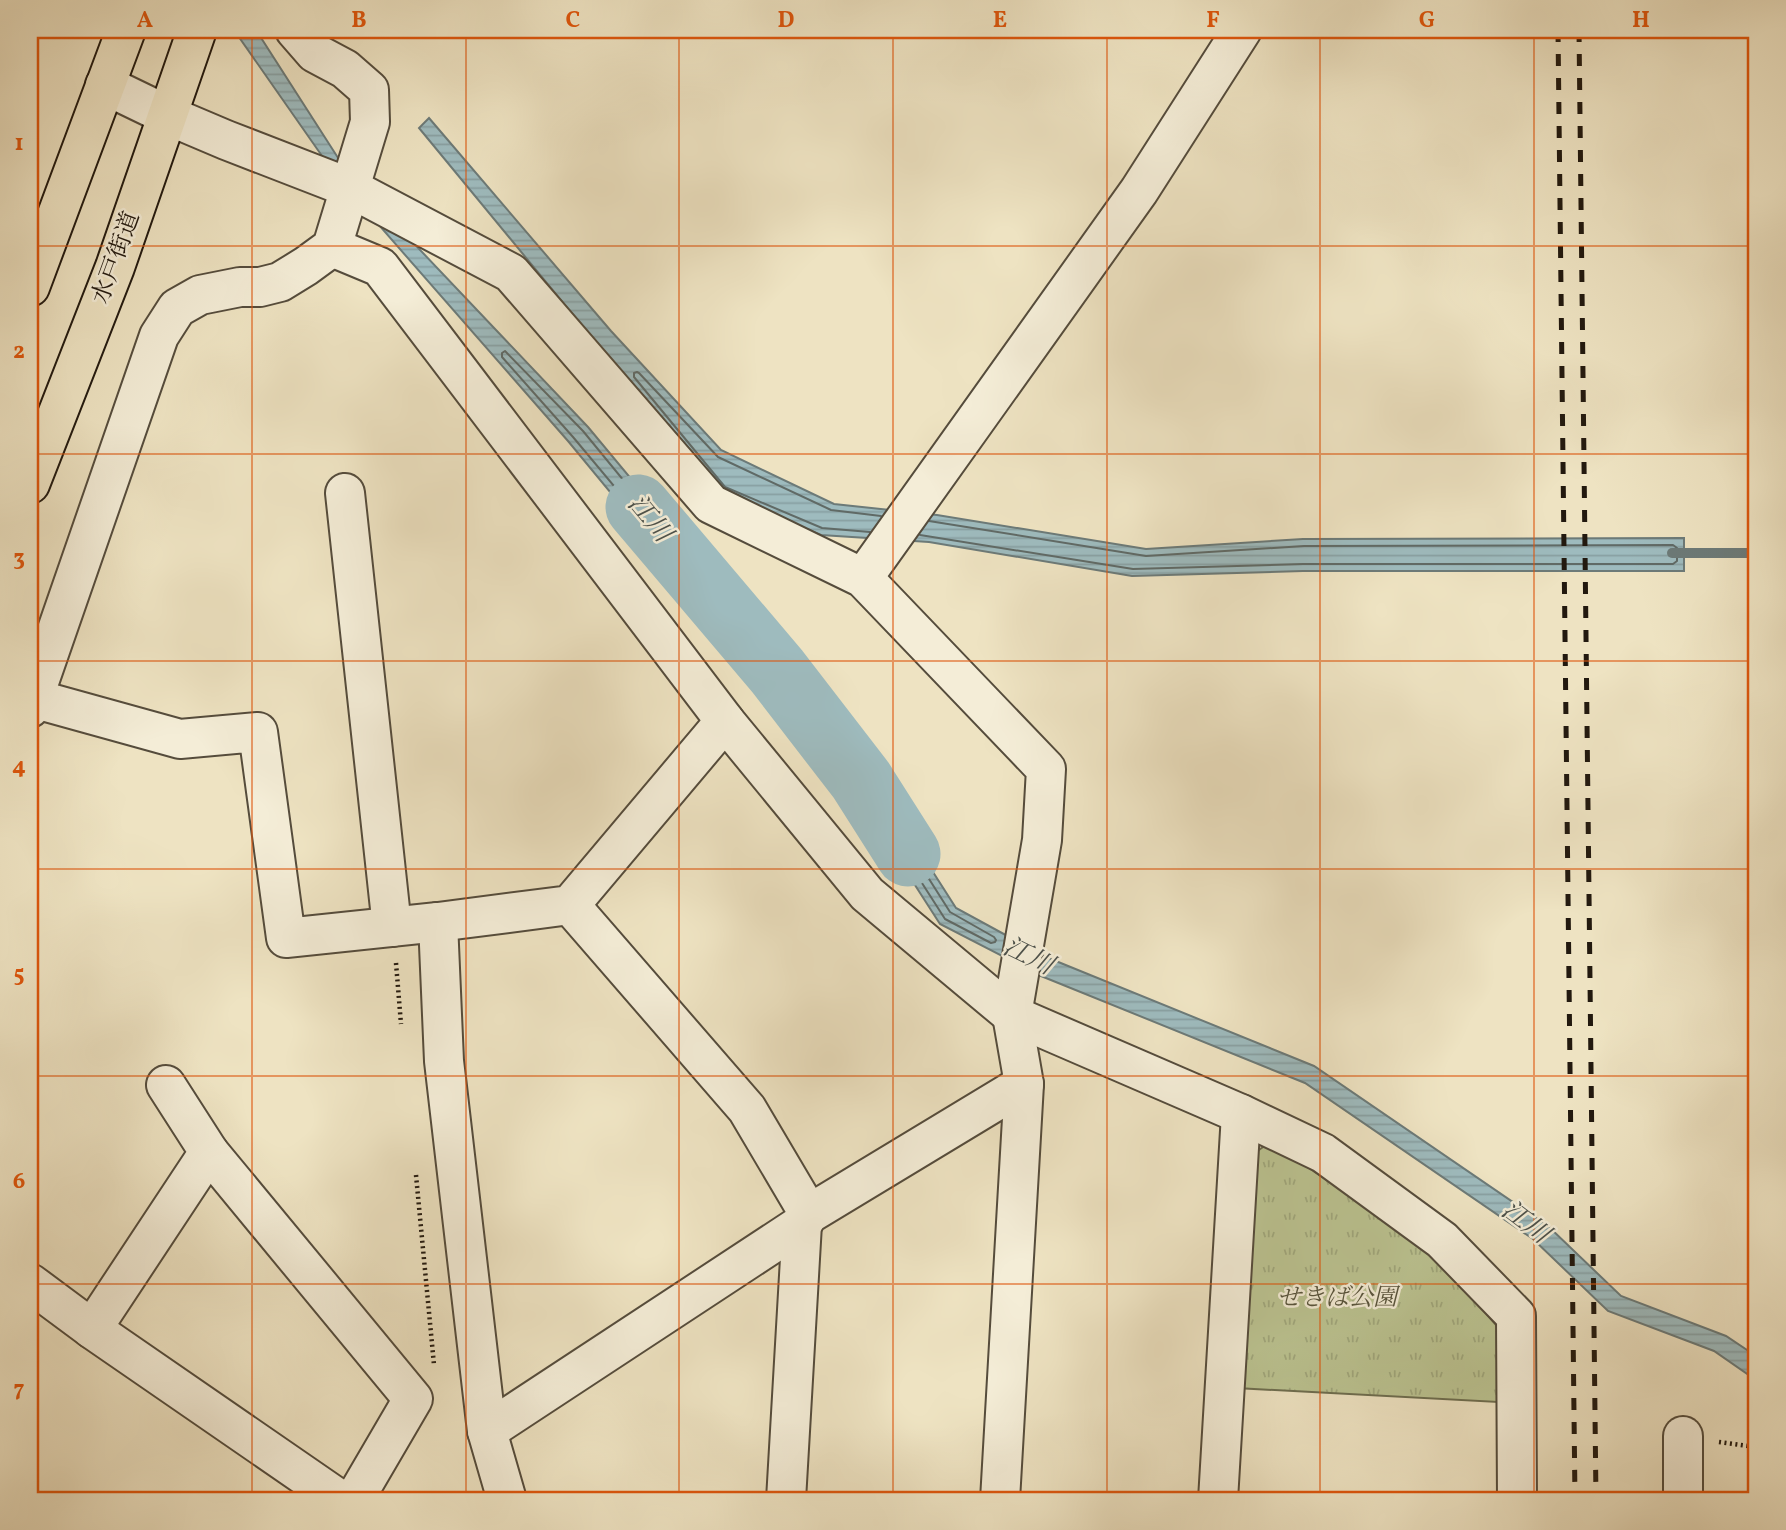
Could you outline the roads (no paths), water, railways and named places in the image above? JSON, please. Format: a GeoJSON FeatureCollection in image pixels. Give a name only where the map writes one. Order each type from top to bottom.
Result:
{"type":"FeatureCollection","features":[{"type":"Feature","properties":{"kind":"highway"},"geometry":{"type":"LineString","coordinates":[[30,288],[126,30]]}},
{"type":"Feature","properties":{"kind":"highway","name":"水戸街道"},"geometry":{"type":"LineString","coordinates":[[30,484],[115,267],[197,30]]}},
{"type":"Feature","properties":{"kind":"street"},"geometry":{"type":"LineString","coordinates":[[295,30],[315,53],[345,69],[369,90],[370,122],[332,247],[280,282],[200,295],[177,309],[159,336],[31,703],[180,739],[258,732],[286,938],[570,905],[725,721]]}},
{"type":"Feature","properties":{"kind":"street"},"geometry":{"type":"LineString","coordinates":[[863,578],[1139,191],[1242,30]]}},
{"type":"Feature","properties":{"kind":"street"},"geometry":{"type":"LineString","coordinates":[[105,85],[167,115],[255,152],[350,188],[511,273],[711,504],[863,578],[1046,769],[1042,840],[1012,1015],[1024,1084],[1000,1500]]}},
{"type":"Feature","properties":{"kind":"street"},"geometry":{"type":"LineString","coordinates":[[332,247],[380,267],[725,721],[867,894],[1012,1015],[1241,1114],[1323,1153],[1442,1240],[1516,1315],[1517,1500]]}},
{"type":"Feature","properties":{"kind":"street"},"geometry":{"type":"LineString","coordinates":[[345,493],[392,927]]}},
{"type":"Feature","properties":{"kind":"street"},"geometry":{"type":"LineString","coordinates":[[570,905],[747,1109],[806,1219],[786,1500]]}},
{"type":"Feature","properties":{"kind":"street"},"geometry":{"type":"LineString","coordinates":[[438,922],[444,1061],[487,1431],[507,1500]]}},
{"type":"Feature","properties":{"kind":"street"},"geometry":{"type":"LineString","coordinates":[[487,1431],[806,1219],[1024,1084]]}},
{"type":"Feature","properties":{"kind":"street"},"geometry":{"type":"LineString","coordinates":[[166,1085],[209,1152],[413,1399],[354,1500]]}},
{"type":"Feature","properties":{"kind":"street"},"geometry":{"type":"LineString","coordinates":[[1218,1500],[1241,1114]]}},
{"type":"Feature","properties":{"kind":"street"},"geometry":{"type":"LineString","coordinates":[[92,1329],[209,1152]]}},
{"type":"Feature","properties":{"kind":"street"},"geometry":{"type":"LineString","coordinates":[[30,1283],[92,1329],[340,1500]]}},
{"type":"Feature","properties":{"kind":"street"},"geometry":{"type":"LineString","coordinates":[[1683,1436],[1683,1500]]}},
{"type":"Feature","properties":{"kind":"water"},"geometry":{"type":"Polygon","coordinates":[[[234,30],[256,30],[349,175],[588,427],[706,569],[686,584],[568,441],[336,176],[234,30]]]}},
{"type":"Feature","properties":{"kind":"water"},"geometry":{"type":"Polygon","coordinates":[[[429,118],[611,331],[721,450],[834,504],[937,515],[1146,549],[1303,539],[1684,538],[1684,571],[1303,571],[1132,576],[929,542],[821,535],[720,493],[419,128],[429,118]]]}},
{"type":"Feature","properties":{"kind":"water"},"geometry":{"type":"Polygon","coordinates":[[[871,775],[956,908],[1046,957],[1314,1066],[1548,1226],[1621,1296],[1726,1336],[1756,1356],[1756,1380],[1714,1351],[1608,1311],[1533,1239],[1305,1083],[1041,976],[940,924],[850,784],[871,775]]]}},
{"type":"Feature","properties":{"kind":"waterway","name":"江川"},"geometry":{"type":"LineString","coordinates":[[638,507],[777,671],[861,780],[908,854]]}},
{"type":"Feature","properties":{"kind":"waterway"},"geometry":{"type":"LineString","coordinates":[[1672,553],[1756,553]]}},
{"type":"Feature","properties":{"kind":"railway"},"geometry":{"type":"LineString","coordinates":[[1558,30],[1575,1500]]}},
{"type":"Feature","properties":{"kind":"railway"},"geometry":{"type":"LineString","coordinates":[[1579,30],[1596,1500]]}},
{"type":"Feature","properties":{"kind":"park label","name":"せきば公園"},"geometry":{"type":"Point","coordinates":[1337,1299]}}]}
